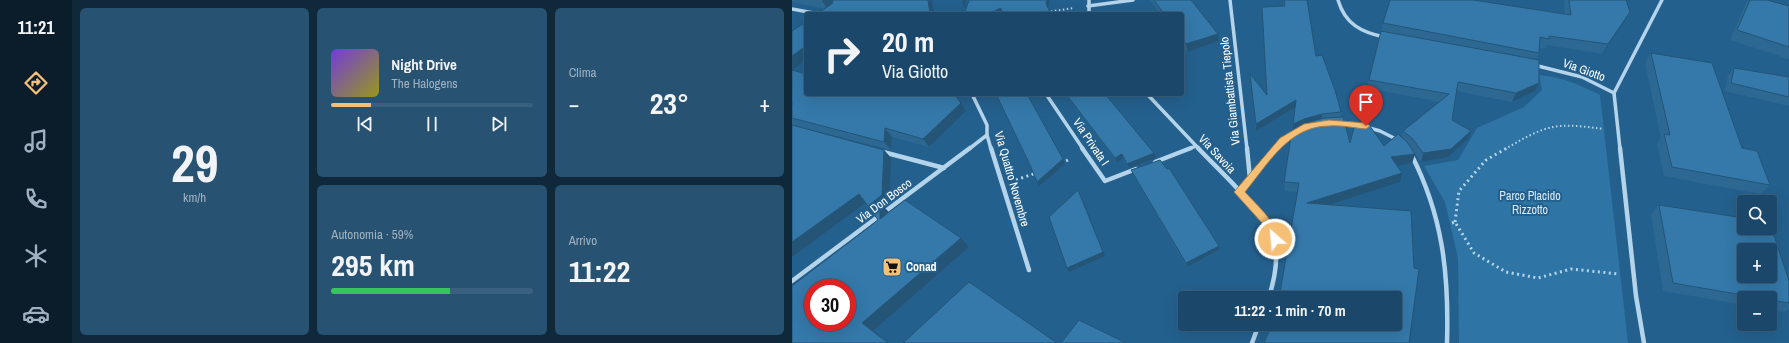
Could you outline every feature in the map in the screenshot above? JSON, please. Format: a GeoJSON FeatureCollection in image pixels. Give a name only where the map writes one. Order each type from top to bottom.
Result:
{"type":"FeatureCollection","features":[{"type":"Feature","properties":{"kind":"street"},"geometry":{"type":"LineString","coordinates":[[1089,0],[1089,12]]}},
{"type":"Feature","properties":{"kind":"street"},"geometry":{"type":"LineString","coordinates":[[1088,6],[1133,0]]}},
{"type":"Feature","properties":{"kind":"street","name":"Via Giambattista Tiepolo"},"geometry":{"type":"LineString","coordinates":[[1230,0],[1250,180]]}},
{"type":"Feature","properties":{"kind":"street"},"geometry":{"type":"LineString","coordinates":[[1338,0],[1342,14],[1352,26],[1371,34],[1390,38]]}},
{"type":"Feature","properties":{"kind":"street"},"geometry":{"type":"LineString","coordinates":[[1614,93],[1662,0]]}},
{"type":"Feature","properties":{"kind":"street"},"geometry":{"type":"LineString","coordinates":[[792,9],[808,12]]}},
{"type":"Feature","properties":{"kind":"street","name":"Via Giotto"},"geometry":{"type":"LineString","coordinates":[[1530,65],[1582,77],[1614,93],[1634,276],[1644,343]]}},
{"type":"Feature","properties":{"kind":"street","name":"Via Quattro Novembre"},"geometry":{"type":"LineString","coordinates":[[973,96],[987,125],[987,135],[1029,270]]}},
{"type":"Feature","properties":{"kind":"street","name":"Via Privata I"},"geometry":{"type":"LineString","coordinates":[[1047,96],[1105,181],[1140,168]]}},
{"type":"Feature","properties":{"kind":"street","name":"Via Savoia"},"geometry":{"type":"LineString","coordinates":[[1149,96],[1265,220],[1272,230],[1275,239],[1276,264],[1270,291]]}},
{"type":"Feature","properties":{"kind":"street"},"geometry":{"type":"LineString","coordinates":[[1335,123],[1353,124],[1380,130],[1402,143]]}},
{"type":"Feature","properties":{"kind":"street"},"geometry":{"type":"LineString","coordinates":[[1239,192],[1283,140],[1302,128]]}},
{"type":"Feature","properties":{"kind":"street","name":"Via Don Bosco"},"geometry":{"type":"LineString","coordinates":[[792,281],[987,135]]}},
{"type":"Feature","properties":{"kind":"street"},"geometry":{"type":"LineString","coordinates":[[1147,165],[1196,146]]}},
{"type":"Feature","properties":{"kind":"street"},"geometry":{"type":"LineString","coordinates":[[876,150],[944,168]]}},
{"type":"Feature","properties":{"kind":"street"},"geometry":{"type":"LineString","coordinates":[[1409,151],[1427,184],[1440,223],[1446,269],[1447,343]]}},
{"type":"Feature","properties":{"kind":"street"},"geometry":{"type":"LineString","coordinates":[[1252,343],[1257,331]]}},
{"type":"Feature","properties":{"kind":"path"},"geometry":{"type":"LineString","coordinates":[[1049,12],[1088,6]]}},
{"type":"Feature","properties":{"kind":"path"},"geometry":{"type":"LineString","coordinates":[[1617,131],[1581,126],[1552,127],[1520,141],[1486,160],[1459,191],[1455,222],[1474,253],[1506,272],[1538,278],[1572,269],[1634,276]]}},
{"type":"Feature","properties":{"kind":"path"},"geometry":{"type":"LineString","coordinates":[[1059,164],[1087,154]]}},
{"type":"Feature","properties":{"kind":"path"},"geometry":{"type":"LineString","coordinates":[[1002,185],[1038,172]]}},
{"type":"Feature","properties":{"kind":"path"},"geometry":{"type":"LineString","coordinates":[[1440,223],[1455,222]]}},
{"type":"Feature","properties":{"kind":"green space","name":"Parco Placido Rizzotto"},"geometry":{"type":"Polygon","coordinates":[[[1539,75],[1571,82],[1600,95],[1628,343],[1459,343],[1458,258],[1445,202],[1424,166],[1458,160],[1477,128],[1524,107],[1542,90],[1539,75]]]}},
{"type":"Feature","properties":{"kind":"building"},"geometry":{"type":"Polygon","coordinates":[[[834,0],[928,0],[930,12],[820,12],[833,3],[831,3],[834,0]]]}},
{"type":"Feature","properties":{"kind":"building"},"geometry":{"type":"Polygon","coordinates":[[[969,0],[1047,0],[1046,4],[1050,12],[1003,12],[1000,8],[993,12],[965,12],[969,0]]]}},
{"type":"Feature","properties":{"kind":"building"},"geometry":{"type":"Polygon","coordinates":[[[1154,0],[1191,0],[1218,34],[1186,44],[1184,41],[1184,12],[1163,12],[1154,0]]]}},
{"type":"Feature","properties":{"kind":"building"},"geometry":{"type":"Polygon","coordinates":[[[1284,0],[1307,0],[1316,56],[1322,55],[1335,90],[1341,112],[1322,114],[1293,124],[1296,100],[1256,124],[1250,74],[1267,95],[1262,7],[1285,6],[1284,0]]]}},
{"type":"Feature","properties":{"kind":"building"},"geometry":{"type":"Polygon","coordinates":[[[1390,0],[1473,0],[1571,15],[1569,0],[1626,0],[1630,12],[1608,44],[1549,36],[1549,39],[1540,37],[1539,53],[1383,23],[1390,0]]]}},
{"type":"Feature","properties":{"kind":"building"},"geometry":{"type":"Polygon","coordinates":[[[1750,0],[1767,0],[1789,6],[1789,47],[1737,30],[1750,0]]]}},
{"type":"Feature","properties":{"kind":"building"},"geometry":{"type":"Polygon","coordinates":[[[804,23],[804,47],[792,56],[792,31],[804,23]]]}},
{"type":"Feature","properties":{"kind":"building"},"geometry":{"type":"Polygon","coordinates":[[[1381,31],[1539,60],[1539,83],[1516,93],[1458,82],[1452,120],[1471,131],[1451,149],[1423,153],[1412,138],[1403,131],[1449,94],[1369,80],[1381,31]]]}},
{"type":"Feature","properties":{"kind":"building"},"geometry":{"type":"Polygon","coordinates":[[[1651,53],[1712,63],[1742,148],[1757,151],[1770,185],[1672,167],[1664,134],[1670,135],[1651,53]]]}},
{"type":"Feature","properties":{"kind":"building"},"geometry":{"type":"Polygon","coordinates":[[[1734,68],[1789,77],[1789,97],[1731,83],[1734,68]]]}},
{"type":"Feature","properties":{"kind":"building"},"geometry":{"type":"Polygon","coordinates":[[[792,70],[804,73],[804,96],[956,96],[961,103],[923,139],[885,128],[884,142],[792,118],[792,70]]]}},
{"type":"Feature","properties":{"kind":"building"},"geometry":{"type":"Polygon","coordinates":[[[997,96],[1028,96],[1063,159],[1037,182],[997,96]]]}},
{"type":"Feature","properties":{"kind":"building"},"geometry":{"type":"Polygon","coordinates":[[[1068,96],[1107,96],[1154,153],[1127,164],[1122,154],[1115,158],[1068,96]]]}},
{"type":"Feature","properties":{"kind":"building"},"geometry":{"type":"Polygon","coordinates":[[[1343,117],[1350,143],[1355,124],[1370,126],[1384,146],[1398,134],[1407,142],[1415,154],[1391,157],[1402,173],[1307,203],[1411,211],[1414,268],[1419,269],[1409,343],[1264,343],[1269,331],[1402,331],[1402,291],[1280,291],[1299,183],[1284,182],[1292,130],[1306,123],[1324,118],[1343,117]]]}},
{"type":"Feature","properties":{"kind":"building"},"geometry":{"type":"Polygon","coordinates":[[[792,125],[884,150],[882,195],[868,206],[859,194],[792,242],[792,125]]]}},
{"type":"Feature","properties":{"kind":"building"},"geometry":{"type":"Polygon","coordinates":[[[1160,160],[1167,169],[1169,168],[1219,246],[1186,263],[1131,170],[1160,160]]]}},
{"type":"Feature","properties":{"kind":"building"},"geometry":{"type":"Polygon","coordinates":[[[1078,190],[1103,252],[1067,268],[1049,217],[1078,190]]]}},
{"type":"Feature","properties":{"kind":"building","name":"Conad"},"geometry":{"type":"Polygon","coordinates":[[[905,200],[961,238],[862,323],[888,343],[792,343],[792,286],[878,220],[871,210],[880,203],[880,219],[905,200]]]}},
{"type":"Feature","properties":{"kind":"building"},"geometry":{"type":"Polygon","coordinates":[[[1659,205],[1737,217],[1737,235],[1774,235],[1777,243],[1737,243],[1737,283],[1777,283],[1777,244],[1789,281],[1789,303],[1777,301],[1777,291],[1737,291],[1737,294],[1673,283],[1659,205]]]}},
{"type":"Feature","properties":{"kind":"building"},"geometry":{"type":"Polygon","coordinates":[[[969,282],[1057,343],[903,343],[969,282]]]}},
{"type":"Feature","properties":{"kind":"building"},"geometry":{"type":"Polygon","coordinates":[[[1079,320],[1126,343],[1061,343],[1079,320]]]}},
{"type":"Feature","properties":{"kind":"place","name":"Conad"},"geometry":{"type":"Point","coordinates":[892,267]}},
{"type":"Feature","properties":{"kind":"route"},"geometry":{"type":"LineString","coordinates":[[1275,239],[1272,230],[1265,220],[1239,192],[1283,140],[1291,133],[1316,124],[1341,123],[1366,126]]}}]}
